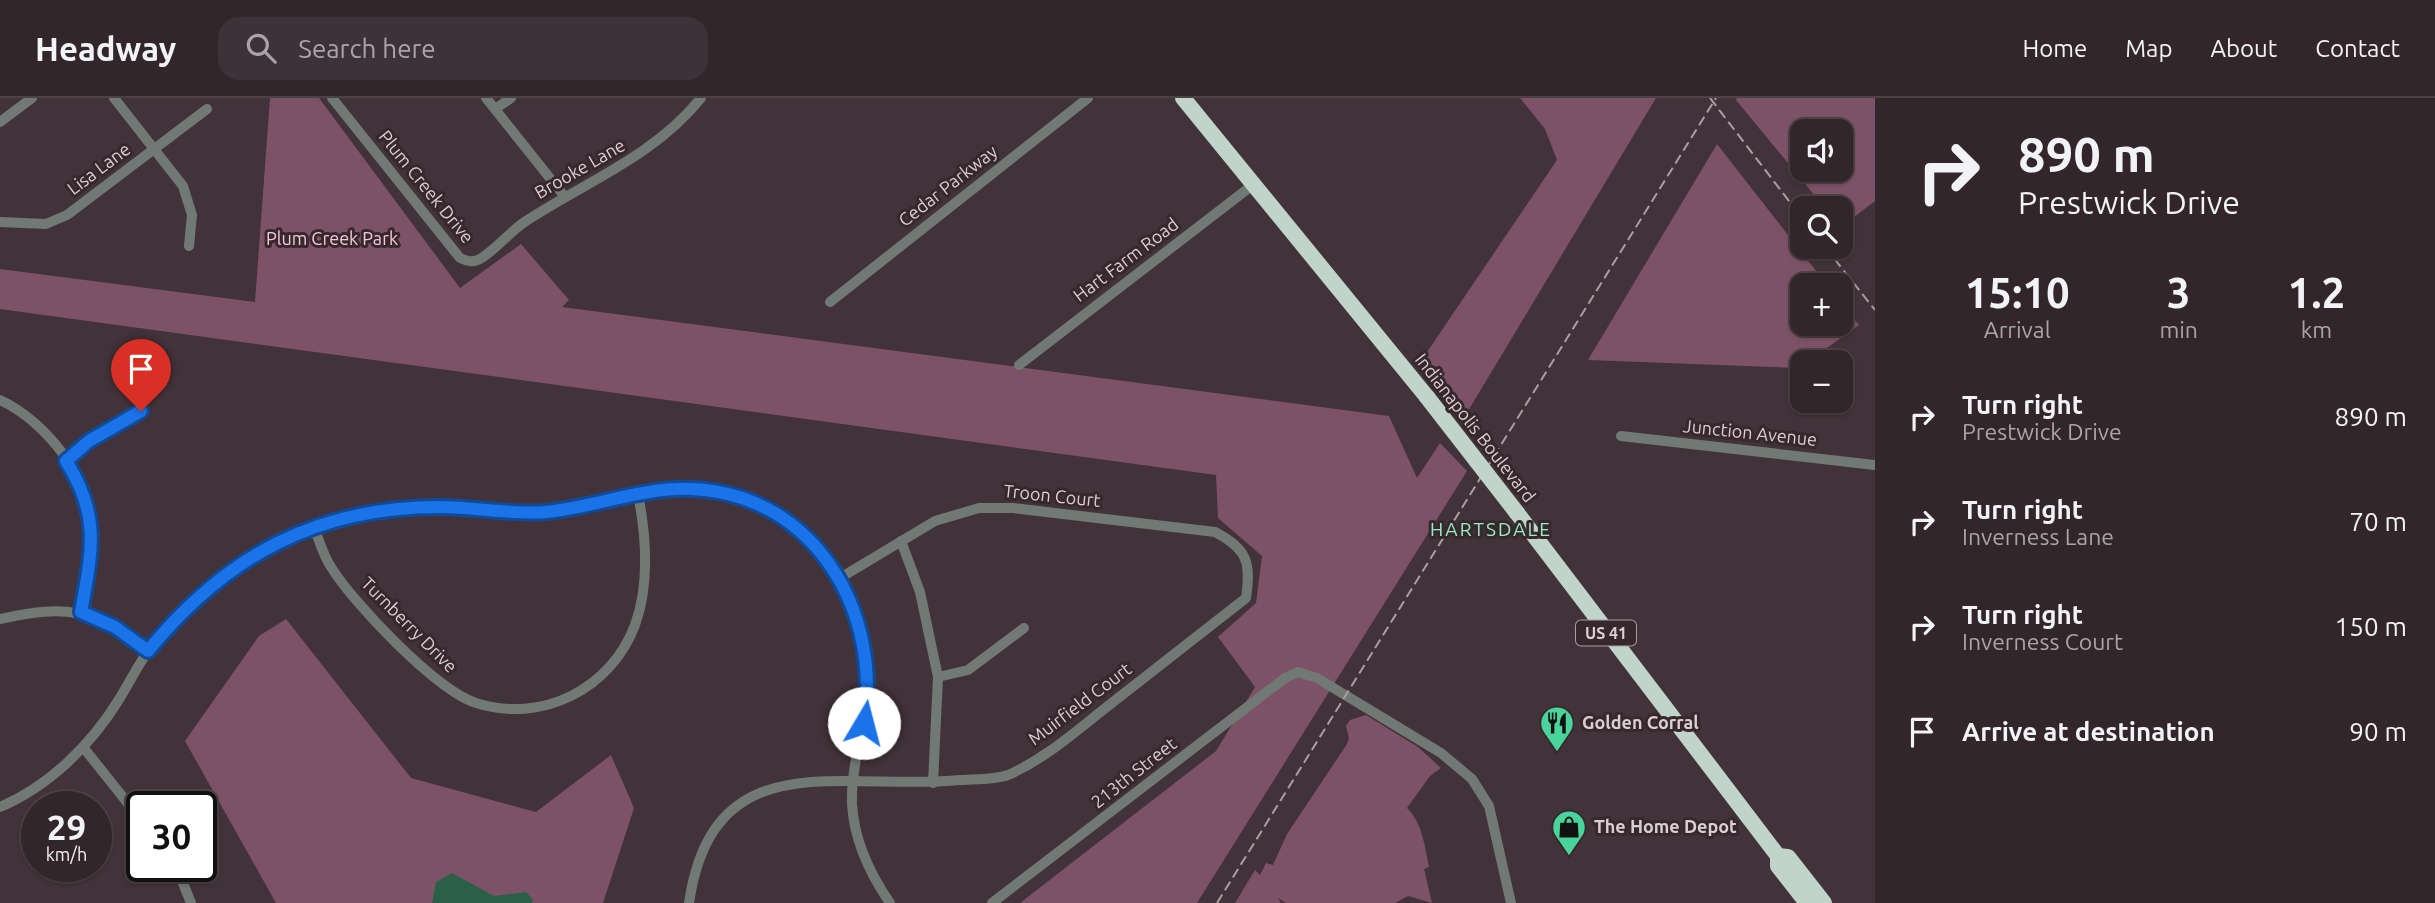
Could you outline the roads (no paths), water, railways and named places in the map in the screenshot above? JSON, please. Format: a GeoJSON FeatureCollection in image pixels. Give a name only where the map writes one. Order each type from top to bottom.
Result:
{"type":"FeatureCollection","features":[{"type":"Feature","properties":{"kind":"highway","name":"Indianapolis Boulevard"},"geometry":{"type":"LineString","coordinates":[[1183,98],[1517,513],[1778,856],[1778,866],[1809,900]]}},
{"type":"Feature","properties":{"kind":"street"},"geometry":{"type":"LineString","coordinates":[[0,122],[32,98]]}},
{"type":"Feature","properties":{"kind":"street"},"geometry":{"type":"LineString","coordinates":[[114,98],[189,200],[192,215],[190,246]]}},
{"type":"Feature","properties":{"kind":"street","name":"Plum Creek Drive"},"geometry":{"type":"LineString","coordinates":[[332,98],[460,258],[470,262]]}},
{"type":"Feature","properties":{"kind":"street"},"geometry":{"type":"LineString","coordinates":[[486,98],[565,197]]}},
{"type":"Feature","properties":{"kind":"street"},"geometry":{"type":"LineString","coordinates":[[495,110],[511,98]]}},
{"type":"Feature","properties":{"kind":"street","name":"Brooke Lane"},"geometry":{"type":"LineString","coordinates":[[470,262],[479,259],[523,222],[645,151],[701,98]]}},
{"type":"Feature","properties":{"kind":"street","name":"Cedar Parkway"},"geometry":{"type":"LineString","coordinates":[[830,302],[1088,98]]}},
{"type":"Feature","properties":{"kind":"street","name":"Lisa Lane"},"geometry":{"type":"LineString","coordinates":[[0,222],[46,224],[67,215],[207,109]]}},
{"type":"Feature","properties":{"kind":"street","name":"Hart Farm Road"},"geometry":{"type":"LineString","coordinates":[[1019,365],[1254,184]]}},
{"type":"Feature","properties":{"kind":"street"},"geometry":{"type":"LineString","coordinates":[[0,400],[24,413],[66,461],[86,500],[93,533],[81,612]]}},
{"type":"Feature","properties":{"kind":"street"},"geometry":{"type":"LineString","coordinates":[[66,461],[89,441],[141,411]]}},
{"type":"Feature","properties":{"kind":"street","name":"Junction Avenue"},"geometry":{"type":"LineString","coordinates":[[1621,436],[1875,465]]}},
{"type":"Feature","properties":{"kind":"street"},"geometry":{"type":"LineString","coordinates":[[0,807],[49,778],[83,747],[117,702],[148,651],[190,602],[233,569],[286,538],[364,512],[442,507],[545,512],[638,494],[699,490],[751,503],[802,534],[840,578],[860,625],[869,693],[852,781],[852,808],[861,847],[890,903]]}},
{"type":"Feature","properties":{"kind":"street","name":"Turnberry Drive"},"geometry":{"type":"LineString","coordinates":[[314,527],[329,564],[342,584],[431,677],[453,693],[476,703],[503,709],[532,709],[559,703],[587,688],[617,660],[635,624],[641,598],[646,537],[638,494]]}},
{"type":"Feature","properties":{"kind":"street","name":"Troon Court"},"geometry":{"type":"LineString","coordinates":[[840,578],[934,521],[979,508],[1013,508],[1215,532],[1232,541],[1247,561],[1249,579]]}},
{"type":"Feature","properties":{"kind":"street"},"geometry":{"type":"LineString","coordinates":[[901,541],[920,592],[938,677],[933,783]]}},
{"type":"Feature","properties":{"kind":"street","name":"Muirfield Court"},"geometry":{"type":"LineString","coordinates":[[689,903],[694,874],[706,844],[727,816],[758,793],[798,781],[933,783],[1005,776],[1044,756],[1246,598],[1249,579]]}},
{"type":"Feature","properties":{"kind":"street"},"geometry":{"type":"LineString","coordinates":[[0,619],[48,610],[81,612],[115,627],[148,651]]}},
{"type":"Feature","properties":{"kind":"street"},"geometry":{"type":"LineString","coordinates":[[938,677],[968,670],[1024,628]]}},
{"type":"Feature","properties":{"kind":"street","name":"213th Street"},"geometry":{"type":"LineString","coordinates":[[992,903],[1285,678],[1298,672],[1317,678],[1464,771],[1489,806],[1511,903]]}},
{"type":"Feature","properties":{"kind":"street"},"geometry":{"type":"LineString","coordinates":[[83,747],[126,801]]}},
{"type":"Feature","properties":{"kind":"street"},"geometry":{"type":"LineString","coordinates":[[182,882],[191,903]]}},
{"type":"Feature","properties":{"kind":"railway"},"geometry":{"type":"LineString","coordinates":[[1710,98],[1790,202]]}},
{"type":"Feature","properties":{"kind":"railway"},"geometry":{"type":"LineString","coordinates":[[1217,903],[1716,98]]}},
{"type":"Feature","properties":{"kind":"railway"},"geometry":{"type":"LineString","coordinates":[[1835,259],[1875,310]]}},
{"type":"Feature","properties":{"kind":"place","name":"Golden Corral"},"geometry":{"type":"Point","coordinates":[1557,753]}},
{"type":"Feature","properties":{"kind":"place","name":"The Home Depot"},"geometry":{"type":"Point","coordinates":[1569,857]}},
{"type":"Feature","properties":{"kind":"district","name":"HARTSDALE"},"geometry":{"type":"Point","coordinates":[1491,529]}},
{"type":"Feature","properties":{"kind":"park label","name":"Plum Creek Park"},"geometry":{"type":"Point","coordinates":[332,239]}}]}
